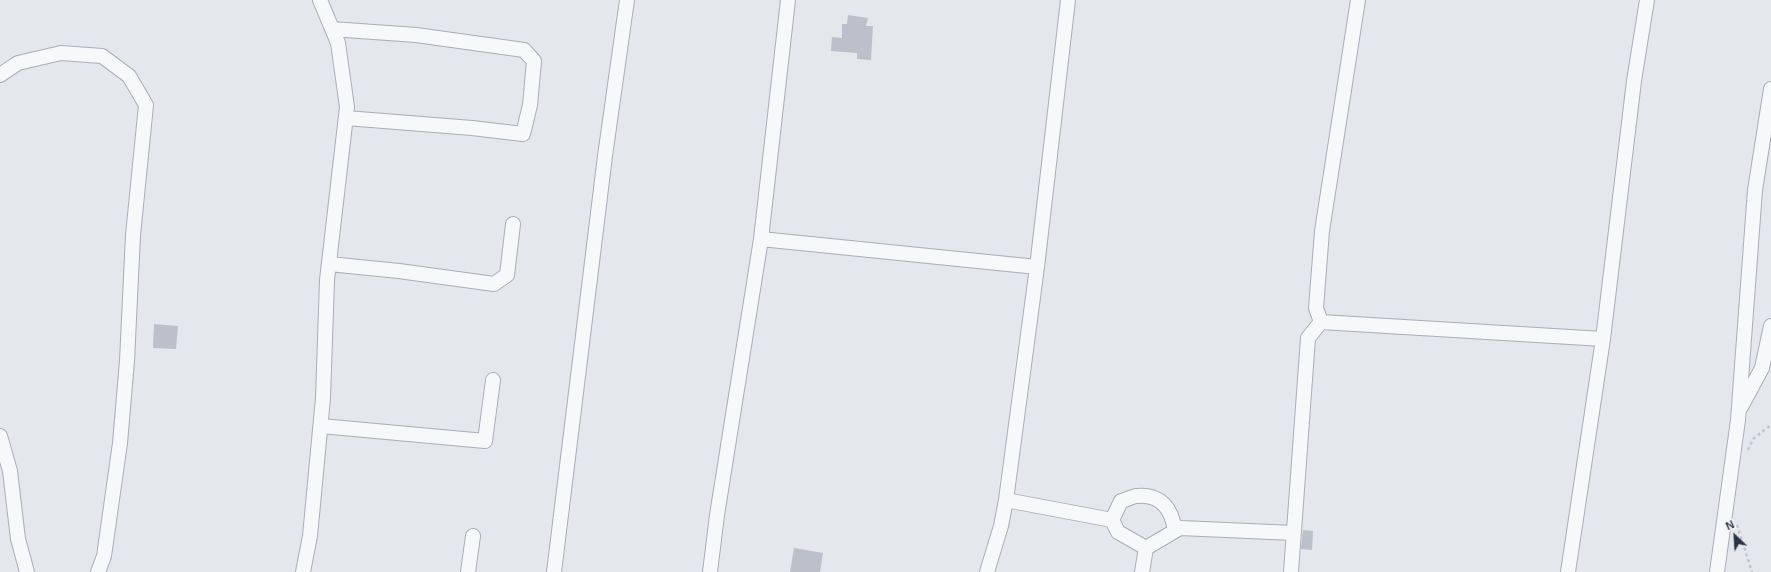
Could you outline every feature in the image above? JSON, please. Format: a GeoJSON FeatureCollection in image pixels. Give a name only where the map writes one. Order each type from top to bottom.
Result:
{"type":"FeatureCollection","features":[{"type":"Feature","properties":{"kind":"street"},"geometry":{"type":"LineString","coordinates":[[303,572],[310,536],[321,426],[329,264],[347,107],[338,43],[320,0]]}},
{"type":"Feature","properties":{"kind":"street"},"geometry":{"type":"LineString","coordinates":[[554,572],[603,172],[627,0]]}},
{"type":"Feature","properties":{"kind":"street"},"geometry":{"type":"LineString","coordinates":[[710,572],[716,515],[761,239],[788,0]]}},
{"type":"Feature","properties":{"kind":"street"},"geometry":{"type":"LineString","coordinates":[[987,572],[1001,526],[1006,500],[1037,267],[1068,0]]}},
{"type":"Feature","properties":{"kind":"street"},"geometry":{"type":"LineString","coordinates":[[1321,322],[1316,308],[1322,231],[1358,0]]}},
{"type":"Feature","properties":{"kind":"street"},"geometry":{"type":"LineString","coordinates":[[1568,572],[1603,339],[1634,81],[1647,0]]}},
{"type":"Feature","properties":{"kind":"street"},"geometry":{"type":"LineString","coordinates":[[332,29],[416,35],[524,50],[534,61],[530,105],[523,134],[472,128],[346,118]]}},
{"type":"Feature","properties":{"kind":"street"},"geometry":{"type":"LineString","coordinates":[[0,75],[18,63],[61,53],[102,56],[129,76],[146,105],[133,235],[127,361],[120,443],[104,556],[98,572]]}},
{"type":"Feature","properties":{"kind":"street"},"geometry":{"type":"LineString","coordinates":[[1717,572],[1738,411],[1755,190],[1771,89]]}},
{"type":"Feature","properties":{"kind":"street"},"geometry":{"type":"LineString","coordinates":[[329,264],[399,271],[494,284],[507,275],[513,224]]}},
{"type":"Feature","properties":{"kind":"street"},"geometry":{"type":"LineString","coordinates":[[761,239],[1037,267]]}},
{"type":"Feature","properties":{"kind":"street"},"geometry":{"type":"LineString","coordinates":[[1321,322],[1603,339]]}},
{"type":"Feature","properties":{"kind":"street"},"geometry":{"type":"LineString","coordinates":[[1291,572],[1308,338],[1321,322]]}},
{"type":"Feature","properties":{"kind":"street"},"geometry":{"type":"LineString","coordinates":[[1738,411],[1762,368],[1771,326]]}},
{"type":"Feature","properties":{"kind":"street"},"geometry":{"type":"LineString","coordinates":[[321,426],[485,441],[493,380]]}},
{"type":"Feature","properties":{"kind":"street"},"geometry":{"type":"LineString","coordinates":[[0,436],[10,471],[18,539],[27,572]]}},
{"type":"Feature","properties":{"kind":"street"},"geometry":{"type":"LineString","coordinates":[[1112,520],[1121,502],[1136,496],[1150,497],[1166,505],[1173,518],[1175,531]]}},
{"type":"Feature","properties":{"kind":"street"},"geometry":{"type":"LineString","coordinates":[[1006,500],[1112,520]]}},
{"type":"Feature","properties":{"kind":"street"},"geometry":{"type":"LineString","coordinates":[[1112,520],[1118,532],[1146,548]]}},
{"type":"Feature","properties":{"kind":"street"},"geometry":{"type":"LineString","coordinates":[[1146,548],[1180,528],[1294,533]]}},
{"type":"Feature","properties":{"kind":"street"},"geometry":{"type":"LineString","coordinates":[[468,572],[473,536]]}},
{"type":"Feature","properties":{"kind":"street"},"geometry":{"type":"LineString","coordinates":[[1142,572],[1146,548]]}},
{"type":"Feature","properties":{"kind":"path"},"geometry":{"type":"LineString","coordinates":[[1737,522],[1752,572]]}},
{"type":"Feature","properties":{"kind":"building"},"geometry":{"type":"Polygon","coordinates":[[[848,15],[868,18],[866,26],[873,26],[871,60],[857,59],[857,53],[831,51],[832,37],[842,38],[842,24],[847,24],[848,15]]]}},
{"type":"Feature","properties":{"kind":"building"},"geometry":{"type":"Polygon","coordinates":[[[154,324],[178,326],[176,349],[153,348],[154,324]]]}},
{"type":"Feature","properties":{"kind":"building"},"geometry":{"type":"Polygon","coordinates":[[[1303,530],[1313,531],[1312,550],[1301,549],[1303,530]]]}},
{"type":"Feature","properties":{"kind":"building"},"geometry":{"type":"Polygon","coordinates":[[[794,548],[823,553],[820,572],[790,572],[794,548]]]}}]}
